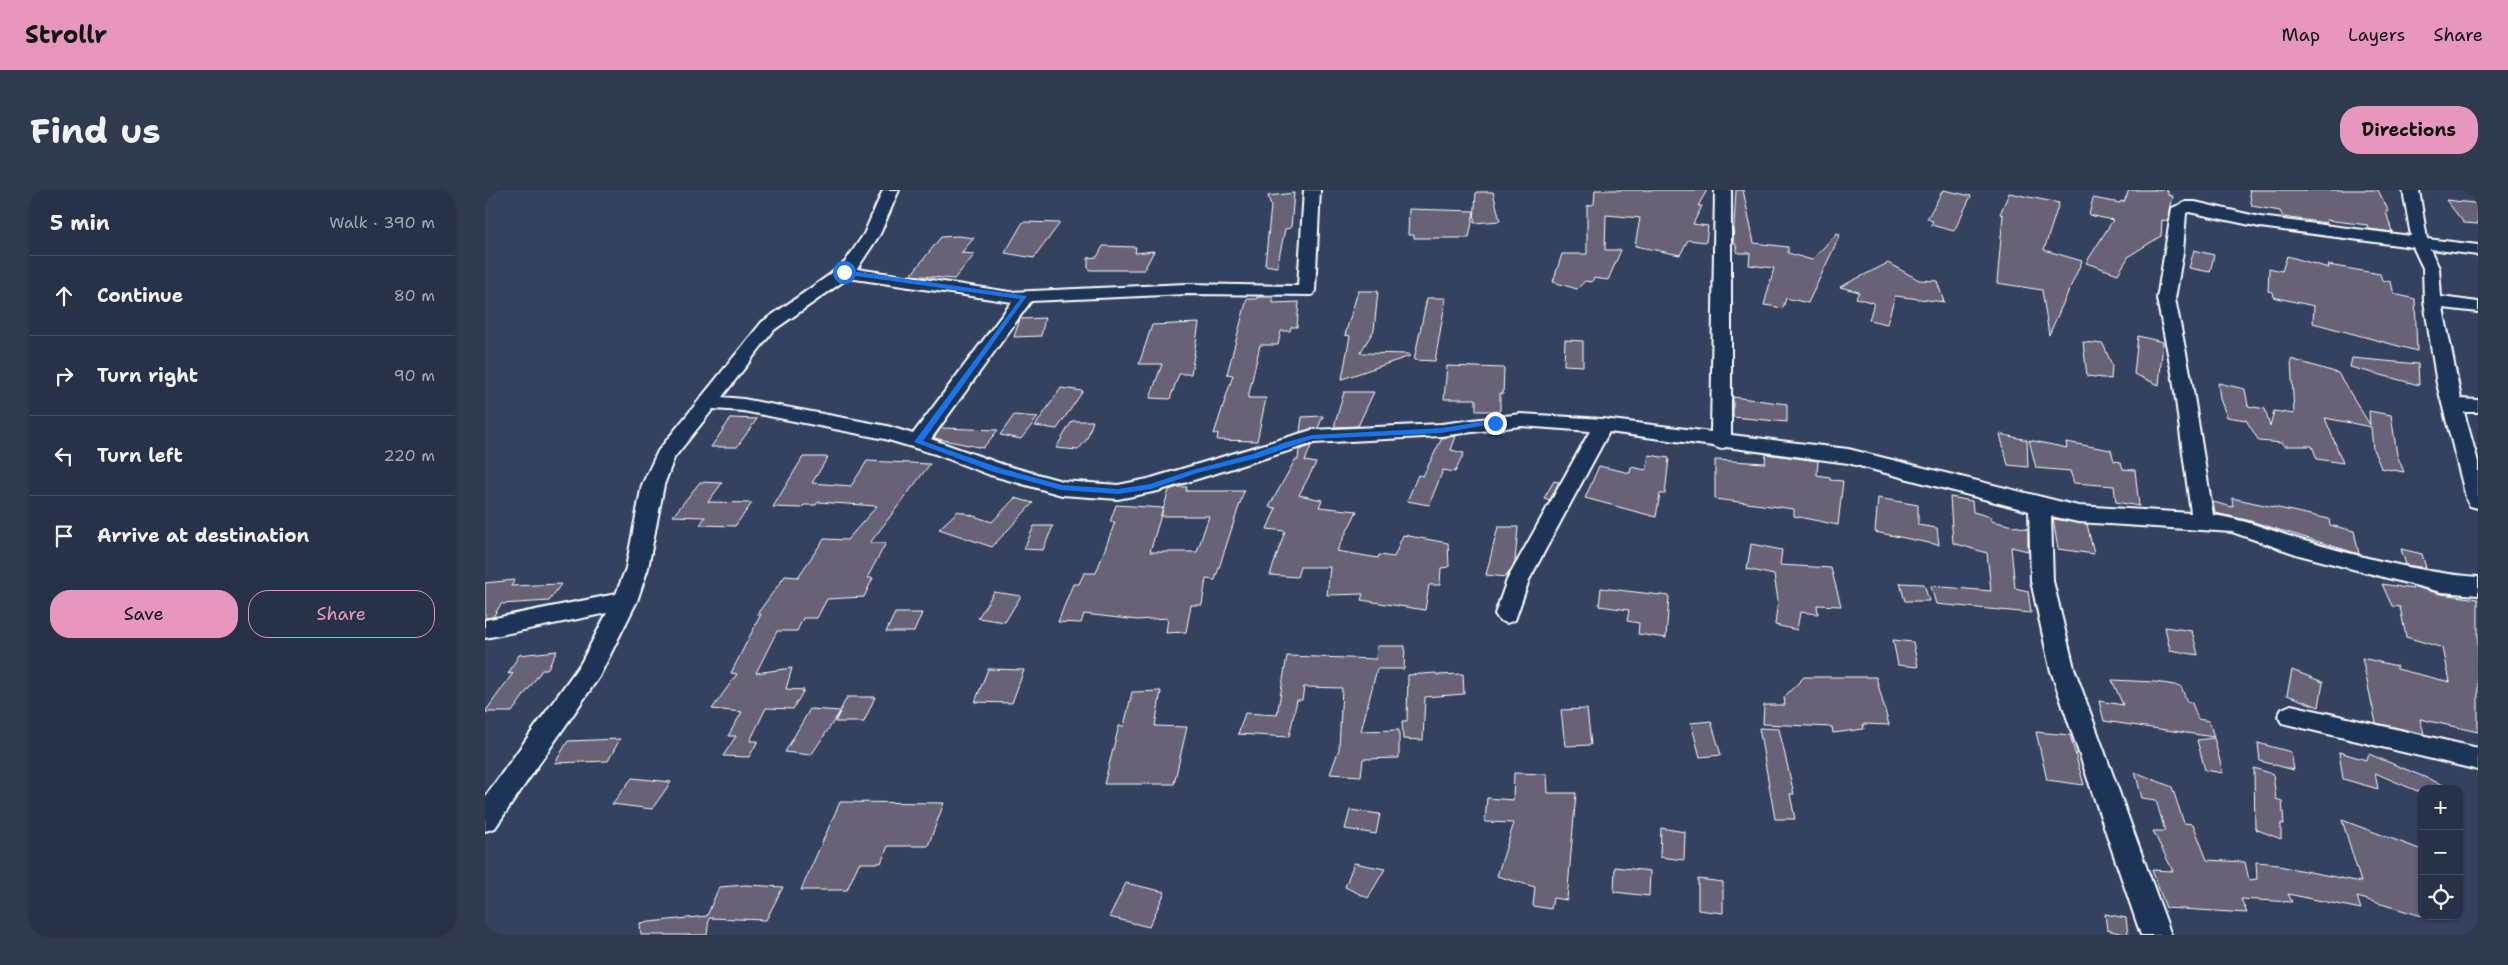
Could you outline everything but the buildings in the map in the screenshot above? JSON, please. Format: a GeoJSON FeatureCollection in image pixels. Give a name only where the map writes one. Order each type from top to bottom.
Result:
{"type":"FeatureCollection","features":[{"type":"Feature","properties":{"kind":"street"},"geometry":{"type":"LineString","coordinates":[[485,819],[590,670],[625,601],[637,568],[653,485],[665,456],[768,326],[784,311],[818,291],[844,272],[855,259],[886,209],[891,190]]}},
{"type":"Feature","properties":{"kind":"street"},"geometry":{"type":"LineString","coordinates":[[844,272],[1025,297],[1186,289],[1306,291],[1312,190]]}},
{"type":"Feature","properties":{"kind":"street"},"geometry":{"type":"LineString","coordinates":[[1721,442],[1723,190]]}},
{"type":"Feature","properties":{"kind":"street"},"geometry":{"type":"LineString","coordinates":[[2411,190],[2420,244],[2431,268],[2433,301],[2452,404],[2478,500]]}},
{"type":"Feature","properties":{"kind":"street"},"geometry":{"type":"LineString","coordinates":[[2203,521],[2182,378],[2166,298],[2175,252],[2178,210],[2186,207],[2195,207],[2260,222],[2478,250]]}},
{"type":"Feature","properties":{"kind":"street"},"geometry":{"type":"LineString","coordinates":[[918,442],[1025,297]]}},
{"type":"Feature","properties":{"kind":"street"},"geometry":{"type":"LineString","coordinates":[[2433,301],[2478,307]]}},
{"type":"Feature","properties":{"kind":"street"},"geometry":{"type":"LineString","coordinates":[[706,402],[743,405],[807,417],[918,442],[943,449],[997,470],[1062,488],[1118,492],[1151,486],[1195,471],[1255,456],[1285,444],[1312,437],[1441,430],[1521,420],[1603,425],[1721,442],[1849,456],[2040,506],[2078,514],[2203,521],[2250,529],[2299,547],[2441,584],[2478,586]]}},
{"type":"Feature","properties":{"kind":"street"},"geometry":{"type":"LineString","coordinates":[[2452,404],[2478,406]]}},
{"type":"Feature","properties":{"kind":"street"},"geometry":{"type":"LineString","coordinates":[[1507,614],[1517,580],[1603,425]]}},
{"type":"Feature","properties":{"kind":"street"},"geometry":{"type":"LineString","coordinates":[[2040,506],[2042,580],[2062,668],[2156,935]]}},
{"type":"Feature","properties":{"kind":"street"},"geometry":{"type":"LineString","coordinates":[[485,629],[625,601]]}},
{"type":"Feature","properties":{"kind":"street"},"geometry":{"type":"LineString","coordinates":[[2291,716],[2478,759]]}},
{"type":"Feature","properties":{"kind":"route"},"geometry":{"type":"LineString","coordinates":[[844,272],[1010,297],[1025,297],[918,442],[943,449],[997,470],[1062,488],[1118,492],[1151,486],[1195,471],[1255,456],[1285,444],[1312,437],[1441,430],[1495,423]]}}]}
